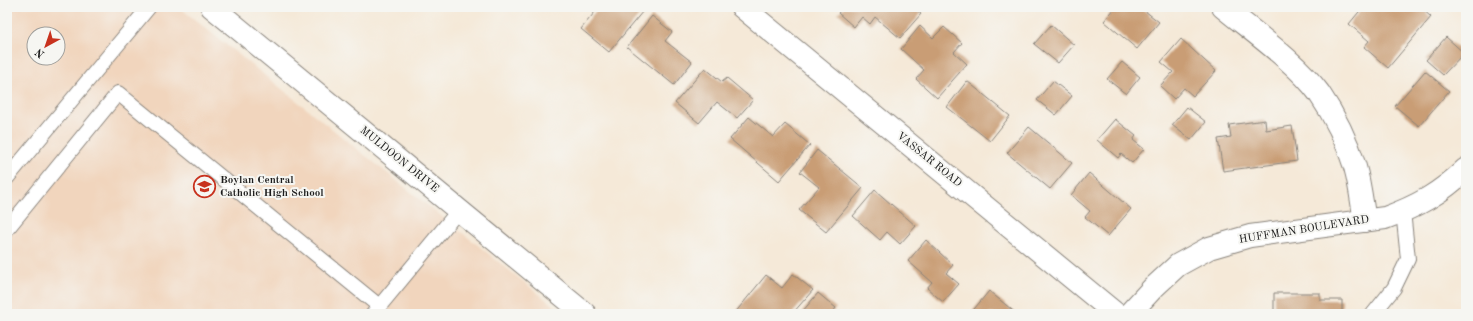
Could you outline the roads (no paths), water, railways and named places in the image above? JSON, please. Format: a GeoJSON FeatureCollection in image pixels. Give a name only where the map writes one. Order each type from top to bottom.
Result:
{"type":"FeatureCollection","features":[{"type":"Feature","properties":{"kind":"street","name":"MULDOON DRIVE"},"geometry":{"type":"LineString","coordinates":[[212,7],[585,314]]}},
{"type":"Feature","properties":{"kind":"street","name":"VASSAR ROAD"},"geometry":{"type":"LineString","coordinates":[[742,7],[1116,314]]}},
{"type":"Feature","properties":{"kind":"street"},"geometry":{"type":"LineString","coordinates":[[1223,7],[1294,66],[1318,92],[1335,120],[1355,168],[1365,221]]}},
{"type":"Feature","properties":{"kind":"street","name":"HUFFMAN BOULEVARD"},"geometry":{"type":"LineString","coordinates":[[1129,314],[1153,288],[1178,265],[1209,248],[1250,236],[1386,218],[1403,211],[1441,191],[1466,169]]}},
{"type":"Feature","properties":{"kind":"lane"},"geometry":{"type":"LineString","coordinates":[[7,178],[149,7]]}},
{"type":"Feature","properties":{"kind":"lane"},"geometry":{"type":"LineString","coordinates":[[7,229],[118,94],[376,310],[459,210]]}},
{"type":"Feature","properties":{"kind":"lane"},"geometry":{"type":"LineString","coordinates":[[1373,314],[1394,288],[1408,259],[1403,211]]}},
{"type":"Feature","properties":{"kind":"place","name":"Boylan Central Catholic High School"},"geometry":{"type":"Point","coordinates":[205,186]}}]}
